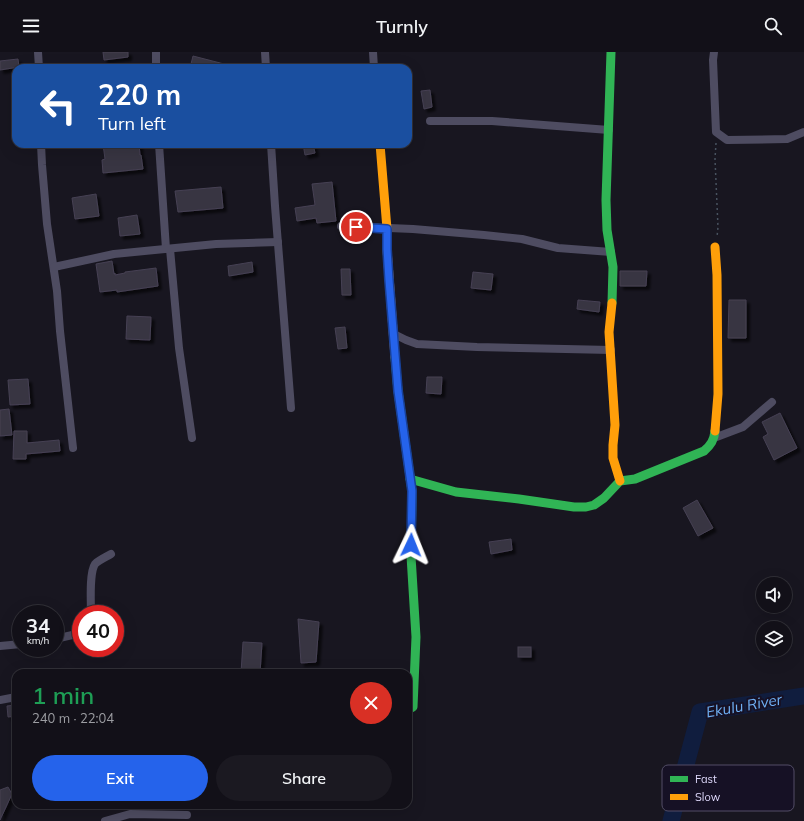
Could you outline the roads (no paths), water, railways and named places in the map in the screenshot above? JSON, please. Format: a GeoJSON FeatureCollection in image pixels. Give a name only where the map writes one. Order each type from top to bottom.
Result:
{"type":"FeatureCollection","features":[{"type":"Feature","properties":{"kind":"street"},"geometry":{"type":"LineString","coordinates":[[38,52],[39,64]]}},
{"type":"Feature","properties":{"kind":"street"},"geometry":{"type":"LineString","coordinates":[[156,52],[156,64]]}},
{"type":"Feature","properties":{"kind":"street"},"geometry":{"type":"LineString","coordinates":[[264,52],[266,64]]}},
{"type":"Feature","properties":{"kind":"street"},"geometry":{"type":"LineString","coordinates":[[373,52],[374,64]]}},
{"type":"Feature","properties":{"kind":"street"},"geometry":{"type":"LineString","coordinates":[[611,52],[606,207],[607,230],[613,267],[612,307],[609,332],[615,425],[613,458],[620,481]]}},
{"type":"Feature","properties":{"kind":"street"},"geometry":{"type":"LineString","coordinates":[[714,52],[716,132],[727,140],[786,139],[804,132]]}},
{"type":"Feature","properties":{"kind":"street"},"geometry":{"type":"LineString","coordinates":[[430,121],[492,121],[609,130]]}},
{"type":"Feature","properties":{"kind":"street"},"geometry":{"type":"LineString","coordinates":[[41,148],[47,224],[57,292],[66,393],[73,448]]}},
{"type":"Feature","properties":{"kind":"street"},"geometry":{"type":"LineString","coordinates":[[159,148],[168,249],[179,348],[192,438]]}},
{"type":"Feature","properties":{"kind":"street"},"geometry":{"type":"LineString","coordinates":[[271,148],[291,408]]}},
{"type":"Feature","properties":{"kind":"street"},"geometry":{"type":"LineString","coordinates":[[380,148],[398,391],[412,491],[411,556],[416,637],[412,708]]}},
{"type":"Feature","properties":{"kind":"street"},"geometry":{"type":"LineString","coordinates":[[341,226],[413,229],[492,236],[522,239],[558,248],[611,252]]}},
{"type":"Feature","properties":{"kind":"street"},"geometry":{"type":"LineString","coordinates":[[54,267],[114,254],[245,242],[278,242]]}},
{"type":"Feature","properties":{"kind":"street"},"geometry":{"type":"LineString","coordinates":[[410,479],[456,492],[574,507],[586,507],[604,498],[620,481],[635,478],[704,451],[710,446],[714,438],[718,394],[717,275],[715,247]]}},
{"type":"Feature","properties":{"kind":"street"},"geometry":{"type":"LineString","coordinates":[[394,334],[417,344],[611,350]]}},
{"type":"Feature","properties":{"kind":"street"},"geometry":{"type":"LineString","coordinates":[[714,438],[743,427],[772,402]]}},
{"type":"Feature","properties":{"kind":"street"},"geometry":{"type":"LineString","coordinates":[[90,605],[91,574],[93,568],[96,563],[111,554]]}},
{"type":"Feature","properties":{"kind":"street"},"geometry":{"type":"LineString","coordinates":[[0,646],[12,645]]}},
{"type":"Feature","properties":{"kind":"street"},"geometry":{"type":"LineString","coordinates":[[0,700],[12,698]]}},
{"type":"Feature","properties":{"kind":"street"},"geometry":{"type":"LineString","coordinates":[[105,821],[130,814],[187,815]]}},
{"type":"Feature","properties":{"kind":"waterway","name":"Ekulu River"},"geometry":{"type":"LineString","coordinates":[[686,765],[700,712],[804,696]]}},
{"type":"Feature","properties":{"kind":"waterway","name":"Ekulu River"},"geometry":{"type":"LineString","coordinates":[[671,821],[674,811]]}}]}
